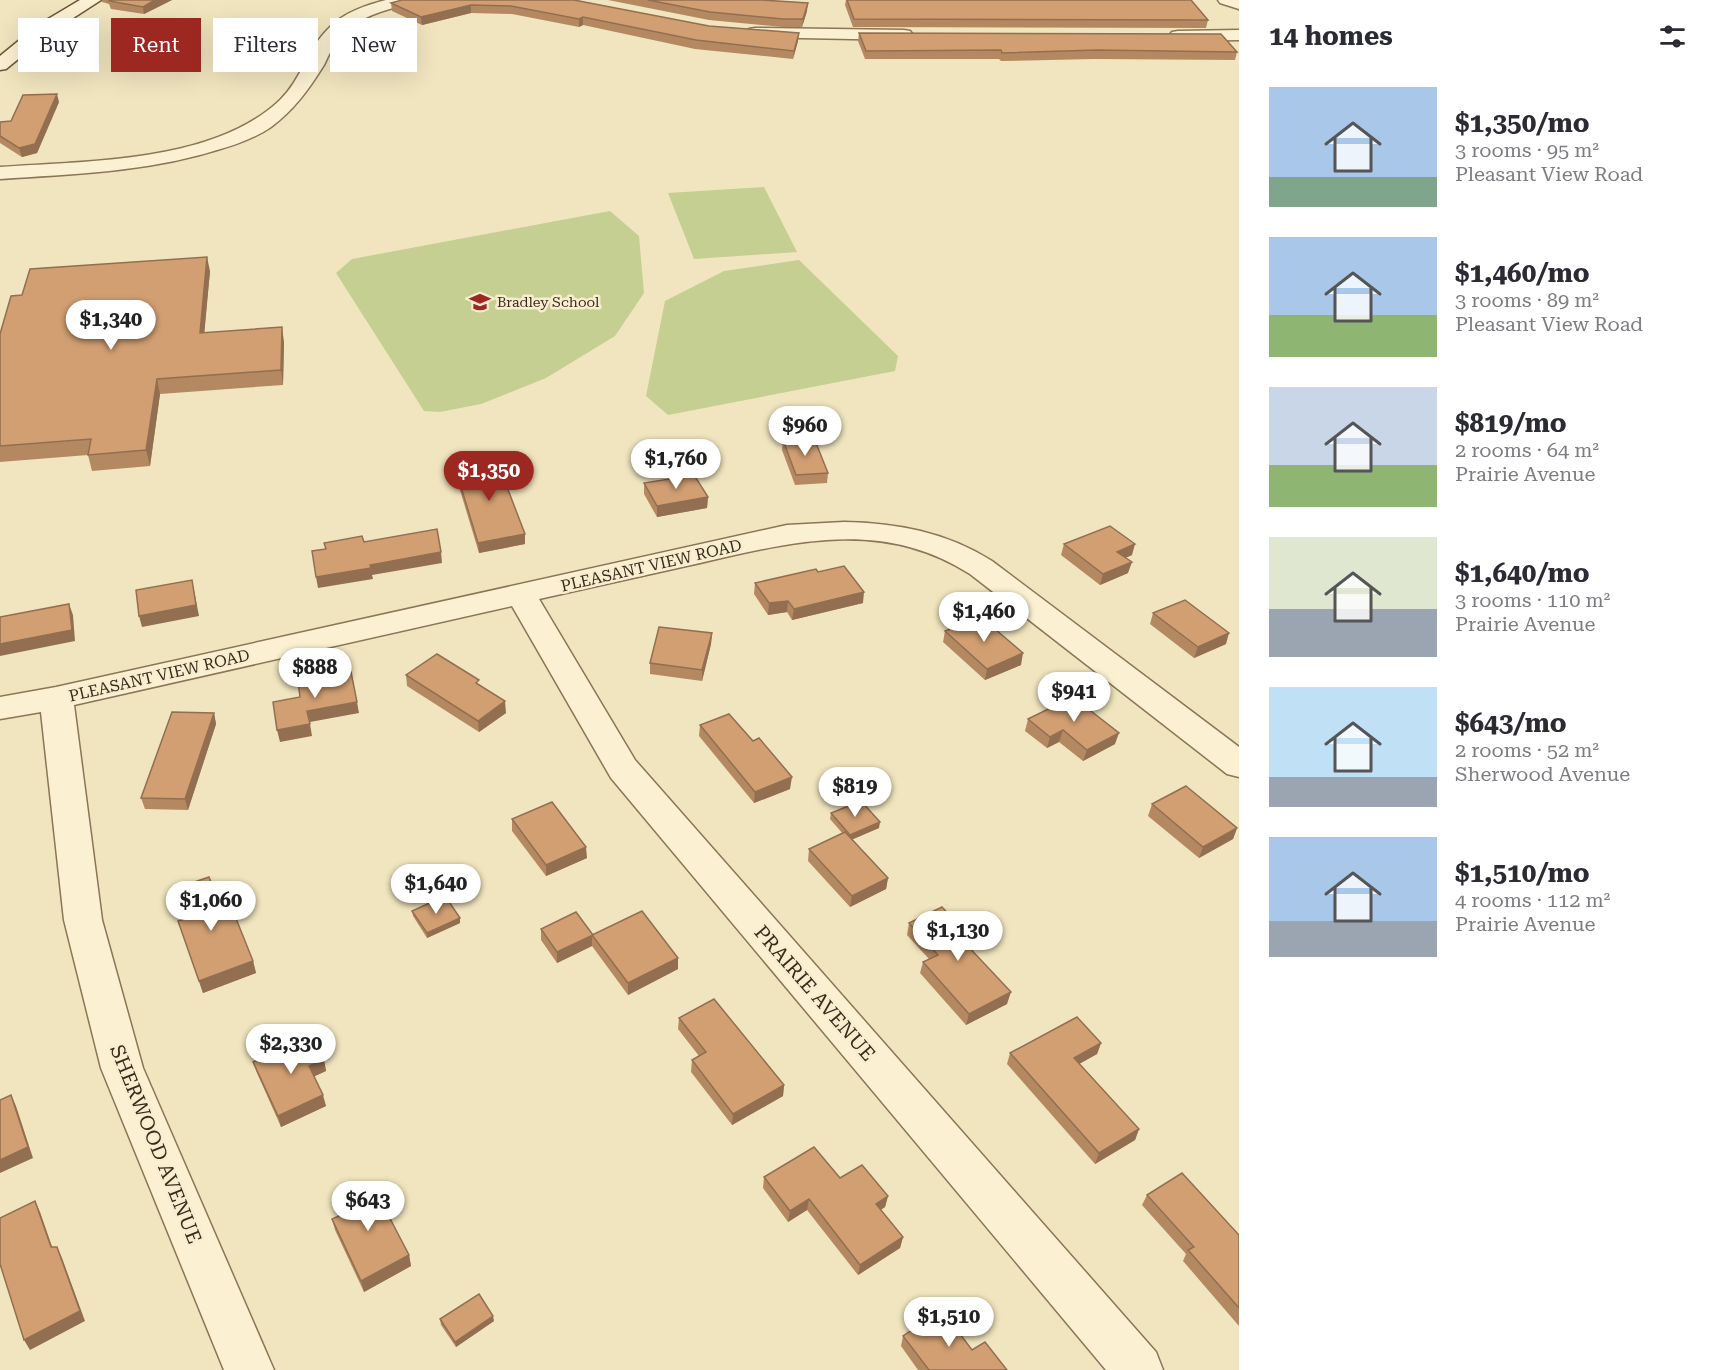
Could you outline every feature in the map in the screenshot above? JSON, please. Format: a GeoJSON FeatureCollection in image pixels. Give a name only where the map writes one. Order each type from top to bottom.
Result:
{"type":"FeatureCollection","features":[{"type":"Feature","properties":{"kind":"street"},"geometry":{"type":"LineString","coordinates":[[0,65],[34,34],[70,11],[93,0]]}},
{"type":"Feature","properties":{"kind":"street"},"geometry":{"type":"LineString","coordinates":[[0,173],[155,159],[209,146],[252,130],[269,121],[288,104],[334,32],[343,24],[371,10],[407,0]]}},
{"type":"Feature","properties":{"kind":"street"},"geometry":{"type":"LineString","coordinates":[[1226,0],[1239,4]]}},
{"type":"Feature","properties":{"kind":"street"},"geometry":{"type":"LineString","coordinates":[[734,30],[782,34],[916,36]]}},
{"type":"Feature","properties":{"kind":"street"},"geometry":{"type":"LineString","coordinates":[[1166,36],[1239,35]]}},
{"type":"Feature","properties":{"kind":"street","name":"PLEASANT VIEW ROAD"},"geometry":{"type":"LineString","coordinates":[[0,708],[56,698],[787,534],[857,530],[911,538],[938,545],[963,557],[1006,586],[1239,765]]}},
{"type":"Feature","properties":{"kind":"street","name":"PRAIRIE AVENUE"},"geometry":{"type":"LineString","coordinates":[[521,595],[623,769],[1138,1370]]}},
{"type":"Feature","properties":{"kind":"street","name":"SHERWOOD AVENUE"},"geometry":{"type":"LineString","coordinates":[[56,698],[83,920],[122,1068],[249,1370]]}},
{"type":"Feature","properties":{"kind":"green space"},"geometry":{"type":"Polygon","coordinates":[[[764,187],[797,252],[694,259],[668,193],[764,187]]]}},
{"type":"Feature","properties":{"kind":"green space"},"geometry":{"type":"Polygon","coordinates":[[[610,211],[639,236],[644,293],[615,336],[546,378],[481,404],[440,412],[424,411],[336,273],[352,259],[610,211]]]}},
{"type":"Feature","properties":{"kind":"green space"},"geometry":{"type":"Polygon","coordinates":[[[799,260],[898,356],[895,371],[668,415],[646,396],[665,301],[724,271],[799,260]]]}},
{"type":"Feature","properties":{"kind":"building"},"geometry":{"type":"Polygon","coordinates":[[[155,0],[143,7],[109,1],[155,0]]]}},
{"type":"Feature","properties":{"kind":"building"},"geometry":{"type":"Polygon","coordinates":[[[402,0],[574,0],[709,26],[799,33],[794,51],[696,40],[583,17],[579,19],[511,6],[471,5],[421,17],[391,3],[402,0]]]}},
{"type":"Feature","properties":{"kind":"building"},"geometry":{"type":"Polygon","coordinates":[[[648,0],[762,0],[808,3],[803,19],[783,19],[710,12],[648,0]]]}},
{"type":"Feature","properties":{"kind":"building"},"geometry":{"type":"Polygon","coordinates":[[[847,0],[1191,0],[1208,20],[854,19],[847,0]]]}},
{"type":"Feature","properties":{"kind":"building"},"geometry":{"type":"Polygon","coordinates":[[[859,33],[1221,34],[1237,52],[866,51],[859,33]]]}},
{"type":"Feature","properties":{"kind":"building"},"geometry":{"type":"Polygon","coordinates":[[[57,94],[35,144],[19,148],[0,136],[0,122],[11,121],[23,95],[57,94]]]}},
{"type":"Feature","properties":{"kind":"building"},"geometry":{"type":"Polygon","coordinates":[[[207,257],[200,333],[282,327],[281,370],[157,379],[146,450],[88,455],[91,439],[0,446],[0,334],[11,296],[22,295],[30,269],[207,257]]]}},
{"type":"Feature","properties":{"kind":"building"},"geometry":{"type":"Polygon","coordinates":[[[814,438],[828,473],[796,475],[783,440],[814,438]]]}},
{"type":"Feature","properties":{"kind":"building"},"geometry":{"type":"Polygon","coordinates":[[[497,461],[525,534],[478,543],[455,467],[497,461]]]}},
{"type":"Feature","properties":{"kind":"building"},"geometry":{"type":"Polygon","coordinates":[[[694,475],[708,497],[657,506],[644,483],[694,475]]]}},
{"type":"Feature","properties":{"kind":"building"},"geometry":{"type":"Polygon","coordinates":[[[1110,526],[1135,544],[1117,552],[1132,562],[1103,574],[1064,544],[1110,526]]]}},
{"type":"Feature","properties":{"kind":"building"},"geometry":{"type":"Polygon","coordinates":[[[437,529],[441,552],[370,565],[371,568],[316,577],[312,551],[326,549],[324,543],[362,536],[364,542],[437,529]]]}},
{"type":"Feature","properties":{"kind":"building"},"geometry":{"type":"Polygon","coordinates":[[[844,566],[864,592],[794,609],[788,601],[769,603],[755,583],[816,569],[818,572],[844,566]]]}},
{"type":"Feature","properties":{"kind":"building"},"geometry":{"type":"Polygon","coordinates":[[[192,580],[196,605],[139,616],[136,590],[192,580]]]}},
{"type":"Feature","properties":{"kind":"building"},"geometry":{"type":"Polygon","coordinates":[[[1185,600],[1229,633],[1198,647],[1153,613],[1185,600]]]}},
{"type":"Feature","properties":{"kind":"building"},"geometry":{"type":"Polygon","coordinates":[[[69,604],[72,630],[0,644],[0,617],[69,604]]]}},
{"type":"Feature","properties":{"kind":"building"},"geometry":{"type":"Polygon","coordinates":[[[981,617],[1023,653],[987,669],[945,631],[981,617]]]}},
{"type":"Feature","properties":{"kind":"building"},"geometry":{"type":"Polygon","coordinates":[[[659,627],[712,633],[702,670],[650,663],[659,627]]]}},
{"type":"Feature","properties":{"kind":"building"},"geometry":{"type":"Polygon","coordinates":[[[437,654],[479,680],[476,683],[505,701],[478,721],[406,675],[437,654]]]}},
{"type":"Feature","properties":{"kind":"building"},"geometry":{"type":"Polygon","coordinates":[[[351,672],[357,702],[307,711],[310,724],[277,730],[273,702],[300,697],[298,681],[351,672]]]}},
{"type":"Feature","properties":{"kind":"building"},"geometry":{"type":"Polygon","coordinates":[[[1073,697],[1119,733],[1087,750],[1063,730],[1050,737],[1028,719],[1073,697]]]}},
{"type":"Feature","properties":{"kind":"building"},"geometry":{"type":"Polygon","coordinates":[[[172,712],[214,713],[185,799],[141,798],[172,712]]]}},
{"type":"Feature","properties":{"kind":"building"},"geometry":{"type":"Polygon","coordinates":[[[729,714],[753,741],[759,738],[792,777],[755,792],[700,725],[729,714]]]}},
{"type":"Feature","properties":{"kind":"building"},"geometry":{"type":"Polygon","coordinates":[[[1186,786],[1237,828],[1203,847],[1152,804],[1186,786]]]}},
{"type":"Feature","properties":{"kind":"building"},"geometry":{"type":"Polygon","coordinates":[[[861,801],[880,822],[850,835],[831,813],[861,801]]]}},
{"type":"Feature","properties":{"kind":"building"},"geometry":{"type":"Polygon","coordinates":[[[552,802],[586,847],[546,865],[512,819],[552,802]]]}},
{"type":"Feature","properties":{"kind":"building"},"geometry":{"type":"Polygon","coordinates":[[[845,832],[888,878],[852,896],[809,849],[845,832]]]}},
{"type":"Feature","properties":{"kind":"building"},"geometry":{"type":"Polygon","coordinates":[[[209,877],[224,914],[233,911],[253,961],[199,981],[178,921],[188,918],[177,888],[209,877]]]}},
{"type":"Feature","properties":{"kind":"building"},"geometry":{"type":"Polygon","coordinates":[[[445,896],[460,918],[427,933],[412,911],[445,896]]]}},
{"type":"Feature","properties":{"kind":"building"},"geometry":{"type":"Polygon","coordinates":[[[942,907],[971,938],[964,942],[1011,992],[969,1014],[923,962],[938,955],[909,923],[942,907]]]}},
{"type":"Feature","properties":{"kind":"building"},"geometry":{"type":"Polygon","coordinates":[[[642,911],[678,958],[628,983],[592,935],[642,911]]]}},
{"type":"Feature","properties":{"kind":"building"},"geometry":{"type":"Polygon","coordinates":[[[576,912],[593,935],[557,952],[541,929],[576,912]]]}},
{"type":"Feature","properties":{"kind":"building"},"geometry":{"type":"Polygon","coordinates":[[[714,999],[784,1085],[733,1114],[692,1060],[706,1052],[679,1018],[714,999]]]}},
{"type":"Feature","properties":{"kind":"building"},"geometry":{"type":"Polygon","coordinates":[[[1077,1017],[1101,1043],[1074,1058],[1139,1129],[1099,1153],[1010,1053],[1077,1017]]]}},
{"type":"Feature","properties":{"kind":"building"},"geometry":{"type":"Polygon","coordinates":[[[312,1036],[324,1060],[309,1066],[323,1095],[278,1116],[253,1062],[312,1036]]]}},
{"type":"Feature","properties":{"kind":"building"},"geometry":{"type":"Polygon","coordinates":[[[11,1095],[28,1147],[0,1160],[0,1100],[11,1095]]]}},
{"type":"Feature","properties":{"kind":"building"},"geometry":{"type":"Polygon","coordinates":[[[814,1147],[840,1178],[862,1165],[888,1196],[876,1204],[903,1237],[860,1265],[809,1199],[790,1211],[764,1177],[814,1147]]]}},
{"type":"Feature","properties":{"kind":"building"},"geometry":{"type":"Polygon","coordinates":[[[1182,1173],[1239,1235],[1239,1308],[1188,1250],[1194,1247],[1147,1195],[1182,1173]]]}},
{"type":"Feature","properties":{"kind":"building"},"geometry":{"type":"Polygon","coordinates":[[[371,1182],[409,1255],[361,1281],[332,1219],[345,1213],[339,1198],[371,1182]]]}},
{"type":"Feature","properties":{"kind":"building"},"geometry":{"type":"Polygon","coordinates":[[[35,1201],[51,1247],[57,1247],[80,1311],[24,1340],[0,1264],[0,1218],[35,1201]]]}},
{"type":"Feature","properties":{"kind":"building"},"geometry":{"type":"Polygon","coordinates":[[[479,1294],[493,1316],[455,1342],[440,1319],[479,1294]]]}},
{"type":"Feature","properties":{"kind":"building"},"geometry":{"type":"Polygon","coordinates":[[[942,1310],[972,1350],[985,1342],[1007,1370],[929,1370],[903,1336],[942,1310]]]}},
{"type":"Feature","properties":{"kind":"place","name":"Bradley School"},"geometry":{"type":"Point","coordinates":[480,302]}}]}
